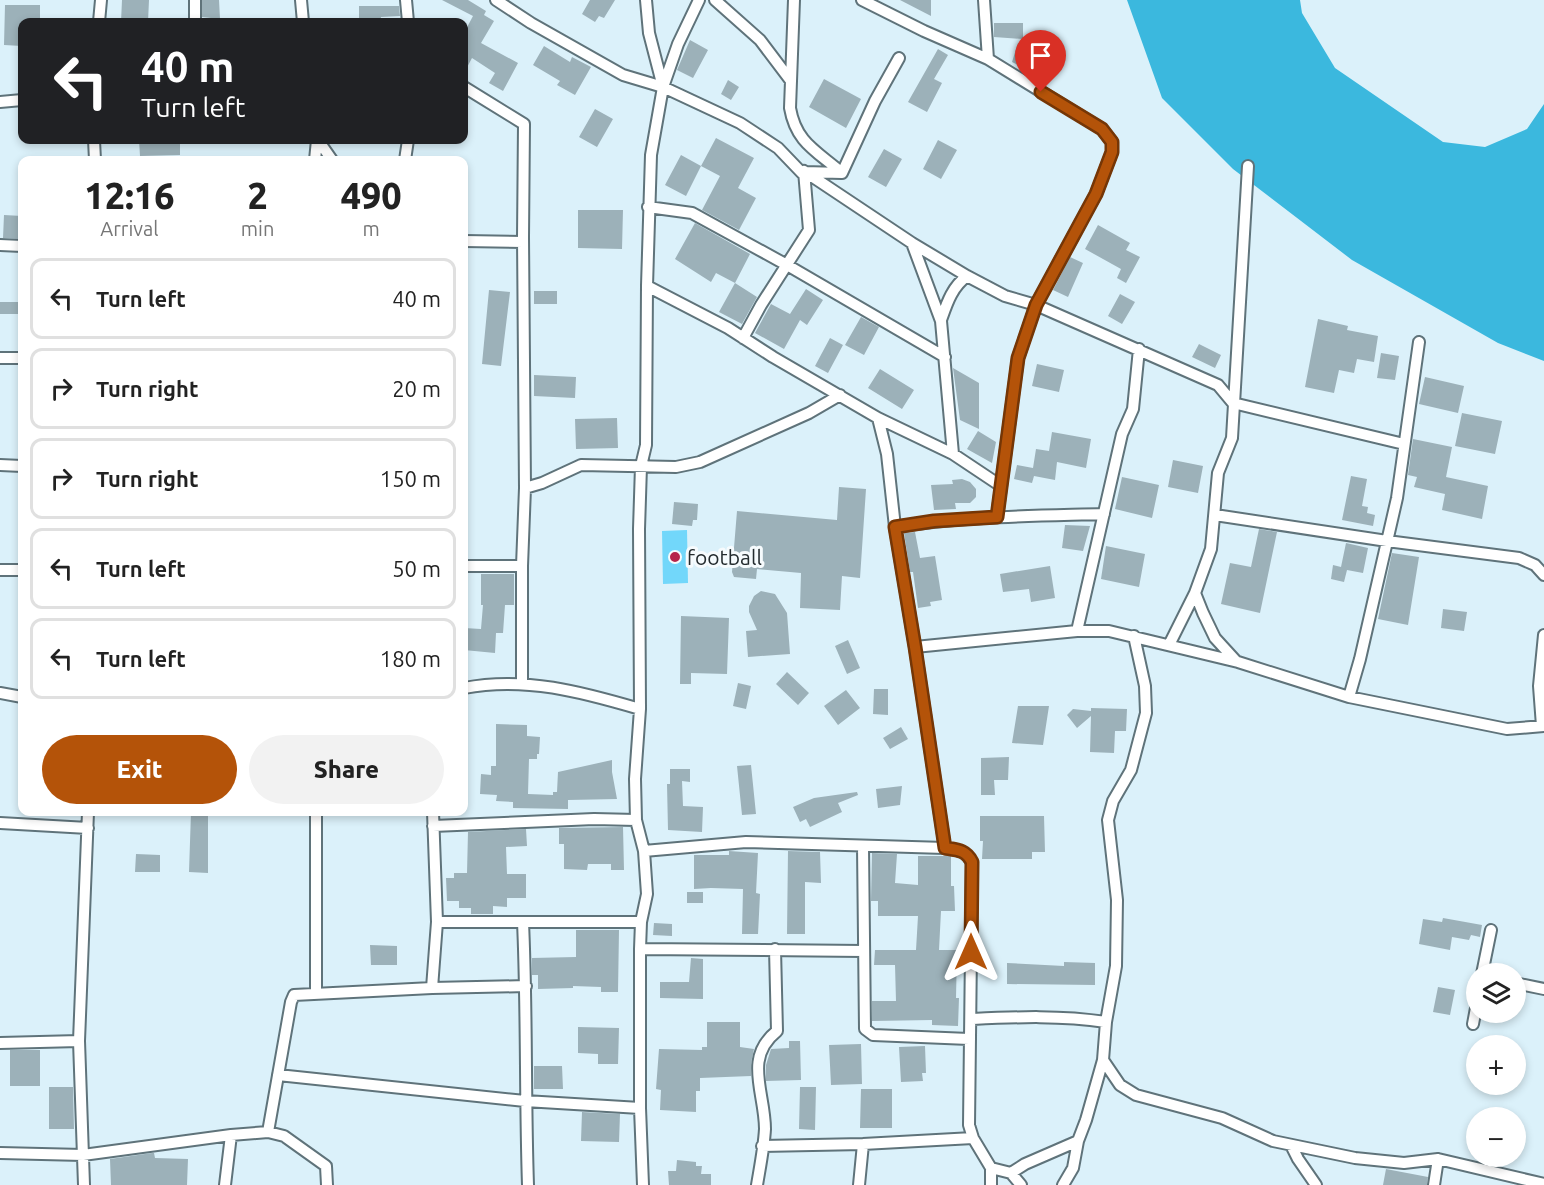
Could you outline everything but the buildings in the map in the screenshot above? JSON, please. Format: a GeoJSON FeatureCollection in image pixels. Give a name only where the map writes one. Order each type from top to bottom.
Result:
{"type":"FeatureCollection","features":[{"type":"Feature","properties":{"kind":"street"},"geometry":{"type":"LineString","coordinates":[[99,18],[101,0]]}},
{"type":"Feature","properties":{"kind":"street"},"geometry":{"type":"LineString","coordinates":[[195,0],[195,18]]}},
{"type":"Feature","properties":{"kind":"street"},"geometry":{"type":"LineString","coordinates":[[301,0],[303,18]]}},
{"type":"Feature","properties":{"kind":"street"},"geometry":{"type":"LineString","coordinates":[[406,0],[408,18]]}},
{"type":"Feature","properties":{"kind":"street"},"geometry":{"type":"LineString","coordinates":[[495,0],[623,75],[663,87],[740,123],[778,148],[802,173],[804,171],[842,173]]}},
{"type":"Feature","properties":{"kind":"street"},"geometry":{"type":"LineString","coordinates":[[646,0],[649,33],[663,87]]}},
{"type":"Feature","properties":{"kind":"street"},"geometry":{"type":"LineString","coordinates":[[643,1185],[640,1108],[640,949],[641,922],[647,894],[644,851],[636,820],[635,779],[640,709],[641,466],[646,445],[648,207],[651,155],[663,87],[678,44],[699,0]]}},
{"type":"Feature","properties":{"kind":"street"},"geometry":{"type":"LineString","coordinates":[[715,0],[760,40],[791,81]]}},
{"type":"Feature","properties":{"kind":"street"},"geometry":{"type":"LineString","coordinates":[[794,0],[790,108],[793,123],[798,134],[842,173]]}},
{"type":"Feature","properties":{"kind":"street"},"geometry":{"type":"LineString","coordinates":[[862,0],[988,59],[1102,129],[1112,142],[1112,152],[1096,194],[1036,305],[1018,358],[997,517]]}},
{"type":"Feature","properties":{"kind":"street"},"geometry":{"type":"LineString","coordinates":[[984,0],[988,59]]}},
{"type":"Feature","properties":{"kind":"street"},"geometry":{"type":"LineString","coordinates":[[842,173],[875,101],[899,58]]}},
{"type":"Feature","properties":{"kind":"street"},"geometry":{"type":"LineString","coordinates":[[468,89],[524,124],[525,488],[522,683]]}},
{"type":"Feature","properties":{"kind":"street"},"geometry":{"type":"LineString","coordinates":[[0,102],[18,100]]}},
{"type":"Feature","properties":{"kind":"street"},"geometry":{"type":"LineString","coordinates":[[1169,645],[1195,593],[1211,549],[1218,473],[1232,438],[1248,166]]}},
{"type":"Feature","properties":{"kind":"street"},"geometry":{"type":"LineString","coordinates":[[804,171],[966,276],[1005,296],[1036,305],[1218,385],[1233,403],[1404,444]]}},
{"type":"Feature","properties":{"kind":"street"},"geometry":{"type":"LineString","coordinates":[[743,338],[809,230],[804,171]]}},
{"type":"Feature","properties":{"kind":"street"},"geometry":{"type":"LineString","coordinates":[[648,207],[677,209],[692,213],[787,265],[945,357]]}},
{"type":"Feature","properties":{"kind":"street"},"geometry":{"type":"LineString","coordinates":[[468,241],[523,242]]}},
{"type":"Feature","properties":{"kind":"street"},"geometry":{"type":"LineString","coordinates":[[912,243],[941,321],[953,454]]}},
{"type":"Feature","properties":{"kind":"street"},"geometry":{"type":"LineString","coordinates":[[0,245],[18,246]]}},
{"type":"Feature","properties":{"kind":"street"},"geometry":{"type":"LineString","coordinates":[[941,321],[954,289],[966,276]]}},
{"type":"Feature","properties":{"kind":"street"},"geometry":{"type":"LineString","coordinates":[[647,286],[743,338],[878,418],[953,454],[1001,486]]}},
{"type":"Feature","properties":{"kind":"street"},"geometry":{"type":"LineString","coordinates":[[1349,697],[1397,498],[1419,342]]}},
{"type":"Feature","properties":{"kind":"street"},"geometry":{"type":"LineString","coordinates":[[1077,632],[1122,434],[1132,410],[1139,349]]}},
{"type":"Feature","properties":{"kind":"street"},"geometry":{"type":"LineString","coordinates":[[0,358],[18,358]]}},
{"type":"Feature","properties":{"kind":"street"},"geometry":{"type":"LineString","coordinates":[[525,488],[542,483],[581,465],[676,467],[700,462],[809,413],[840,395]]}},
{"type":"Feature","properties":{"kind":"street"},"geometry":{"type":"LineString","coordinates":[[878,418],[887,454],[895,527],[945,848]]}},
{"type":"Feature","properties":{"kind":"street"},"geometry":{"type":"LineString","coordinates":[[0,465],[18,466]]}},
{"type":"Feature","properties":{"kind":"street"},"geometry":{"type":"LineString","coordinates":[[895,527],[934,521],[997,517],[1104,514]]}},
{"type":"Feature","properties":{"kind":"street"},"geometry":{"type":"LineString","coordinates":[[1215,515],[1519,558],[1535,565],[1544,575]]}},
{"type":"Feature","properties":{"kind":"street"},"geometry":{"type":"LineString","coordinates":[[468,566],[522,567]]}},
{"type":"Feature","properties":{"kind":"street"},"geometry":{"type":"LineString","coordinates":[[0,570],[18,570]]}},
{"type":"Feature","properties":{"kind":"street"},"geometry":{"type":"LineString","coordinates":[[1195,593],[1215,638],[1238,662]]}},
{"type":"Feature","properties":{"kind":"street"},"geometry":{"type":"LineString","coordinates":[[915,647],[1109,631],[1238,662],[1349,697],[1507,729],[1543,726],[1539,686],[1544,635]]}},
{"type":"Feature","properties":{"kind":"street"},"geometry":{"type":"LineString","coordinates":[[1063,1185],[1073,1167],[1078,1141],[1103,1060],[1106,1022],[1116,966],[1117,900],[1108,820],[1113,801],[1131,770],[1146,713],[1145,686],[1134,636]]}},
{"type":"Feature","properties":{"kind":"street"},"geometry":{"type":"LineString","coordinates":[[468,687],[485,684],[522,683],[570,691],[640,709]]}},
{"type":"Feature","properties":{"kind":"street"},"geometry":{"type":"LineString","coordinates":[[0,693],[18,696]]}},
{"type":"Feature","properties":{"kind":"street"},"geometry":{"type":"LineString","coordinates":[[84,1185],[79,1041],[88,816]]}},
{"type":"Feature","properties":{"kind":"street"},"geometry":{"type":"LineString","coordinates":[[316,816],[316,993]]}},
{"type":"Feature","properties":{"kind":"street"},"geometry":{"type":"LineString","coordinates":[[432,988],[437,922],[433,816]]}},
{"type":"Feature","properties":{"kind":"street"},"geometry":{"type":"LineString","coordinates":[[433,826],[594,819],[636,820]]}},
{"type":"Feature","properties":{"kind":"street"},"geometry":{"type":"LineString","coordinates":[[0,823],[88,828]]}},
{"type":"Feature","properties":{"kind":"street"},"geometry":{"type":"LineString","coordinates":[[644,851],[746,842],[945,848],[960,850],[968,854],[972,862],[969,1125],[973,1138],[991,1168],[991,1185]]}},
{"type":"Feature","properties":{"kind":"street"},"geometry":{"type":"LineString","coordinates":[[863,847],[865,1029],[873,1035],[969,1039]]}},
{"type":"Feature","properties":{"kind":"street"},"geometry":{"type":"LineString","coordinates":[[437,922],[641,922]]}},
{"type":"Feature","properties":{"kind":"street"},"geometry":{"type":"LineString","coordinates":[[523,922],[528,1185]]}},
{"type":"Feature","properties":{"kind":"street"},"geometry":{"type":"LineString","coordinates":[[1484,963],[1491,930]]}},
{"type":"Feature","properties":{"kind":"street"},"geometry":{"type":"LineString","coordinates":[[640,949],[864,951]]}},
{"type":"Feature","properties":{"kind":"street"},"geometry":{"type":"LineString","coordinates":[[757,1185],[765,1130],[758,1058],[768,1038],[777,1031],[775,949]]}},
{"type":"Feature","properties":{"kind":"street"},"geometry":{"type":"LineString","coordinates":[[1526,985],[1544,989]]}},
{"type":"Feature","properties":{"kind":"street"},"geometry":{"type":"LineString","coordinates":[[268,1132],[294,995],[526,986]]}},
{"type":"Feature","properties":{"kind":"street"},"geometry":{"type":"LineString","coordinates":[[971,1019],[1044,1016],[1106,1022]]}},
{"type":"Feature","properties":{"kind":"street"},"geometry":{"type":"LineString","coordinates":[[0,1043],[79,1041]]}},
{"type":"Feature","properties":{"kind":"street"},"geometry":{"type":"LineString","coordinates":[[1103,1060],[1120,1084],[1136,1095],[1222,1118],[1273,1141],[1355,1158],[1404,1162],[1438,1159],[1544,1184]]}},
{"type":"Feature","properties":{"kind":"street"},"geometry":{"type":"LineString","coordinates":[[278,1075],[525,1101],[640,1108]]}},
{"type":"Feature","properties":{"kind":"street"},"geometry":{"type":"LineString","coordinates":[[0,1154],[83,1155],[268,1132],[284,1136],[326,1166],[327,1185]]}},
{"type":"Feature","properties":{"kind":"street"},"geometry":{"type":"LineString","coordinates":[[225,1185],[231,1135]]}},
{"type":"Feature","properties":{"kind":"street"},"geometry":{"type":"LineString","coordinates":[[762,1146],[863,1144],[973,1138]]}},
{"type":"Feature","properties":{"kind":"street"},"geometry":{"type":"LineString","coordinates":[[1011,1173],[1025,1164],[1078,1141]]}},
{"type":"Feature","properties":{"kind":"street"},"geometry":{"type":"LineString","coordinates":[[859,1185],[863,1144]]}},
{"type":"Feature","properties":{"kind":"street"},"geometry":{"type":"LineString","coordinates":[[1290,1144],[1316,1185]]}},
{"type":"Feature","properties":{"kind":"street"},"geometry":{"type":"LineString","coordinates":[[1434,1185],[1438,1159]]}},
{"type":"Feature","properties":{"kind":"street"},"geometry":{"type":"LineString","coordinates":[[991,1168],[1011,1173],[1021,1185]]}},
{"type":"Feature","properties":{"kind":"shaded area"},"geometry":{"type":"Polygon","coordinates":[[[1127,0],[1300,0],[1302,13],[1335,68],[1443,142],[1485,147],[1527,129],[1544,104],[1544,361],[1498,343],[1352,260],[1233,169],[1162,98],[1127,0]]]}},
{"type":"Feature","properties":{"kind":"shaded area","name":"football"},"geometry":{"type":"Polygon","coordinates":[[[687,530],[688,583],[663,584],[662,531],[687,530]]]}},
{"type":"Feature","properties":{"kind":"place","name":"football"},"geometry":{"type":"Point","coordinates":[675,557]}},
{"type":"Feature","properties":{"kind":"route"},"geometry":{"type":"LineString","coordinates":[[971,952],[972,862],[968,854],[960,850],[945,848],[895,527],[934,521],[997,517],[1018,358],[1036,305],[1096,194],[1112,152],[1112,142],[1102,129],[1041,92]]}}]}
